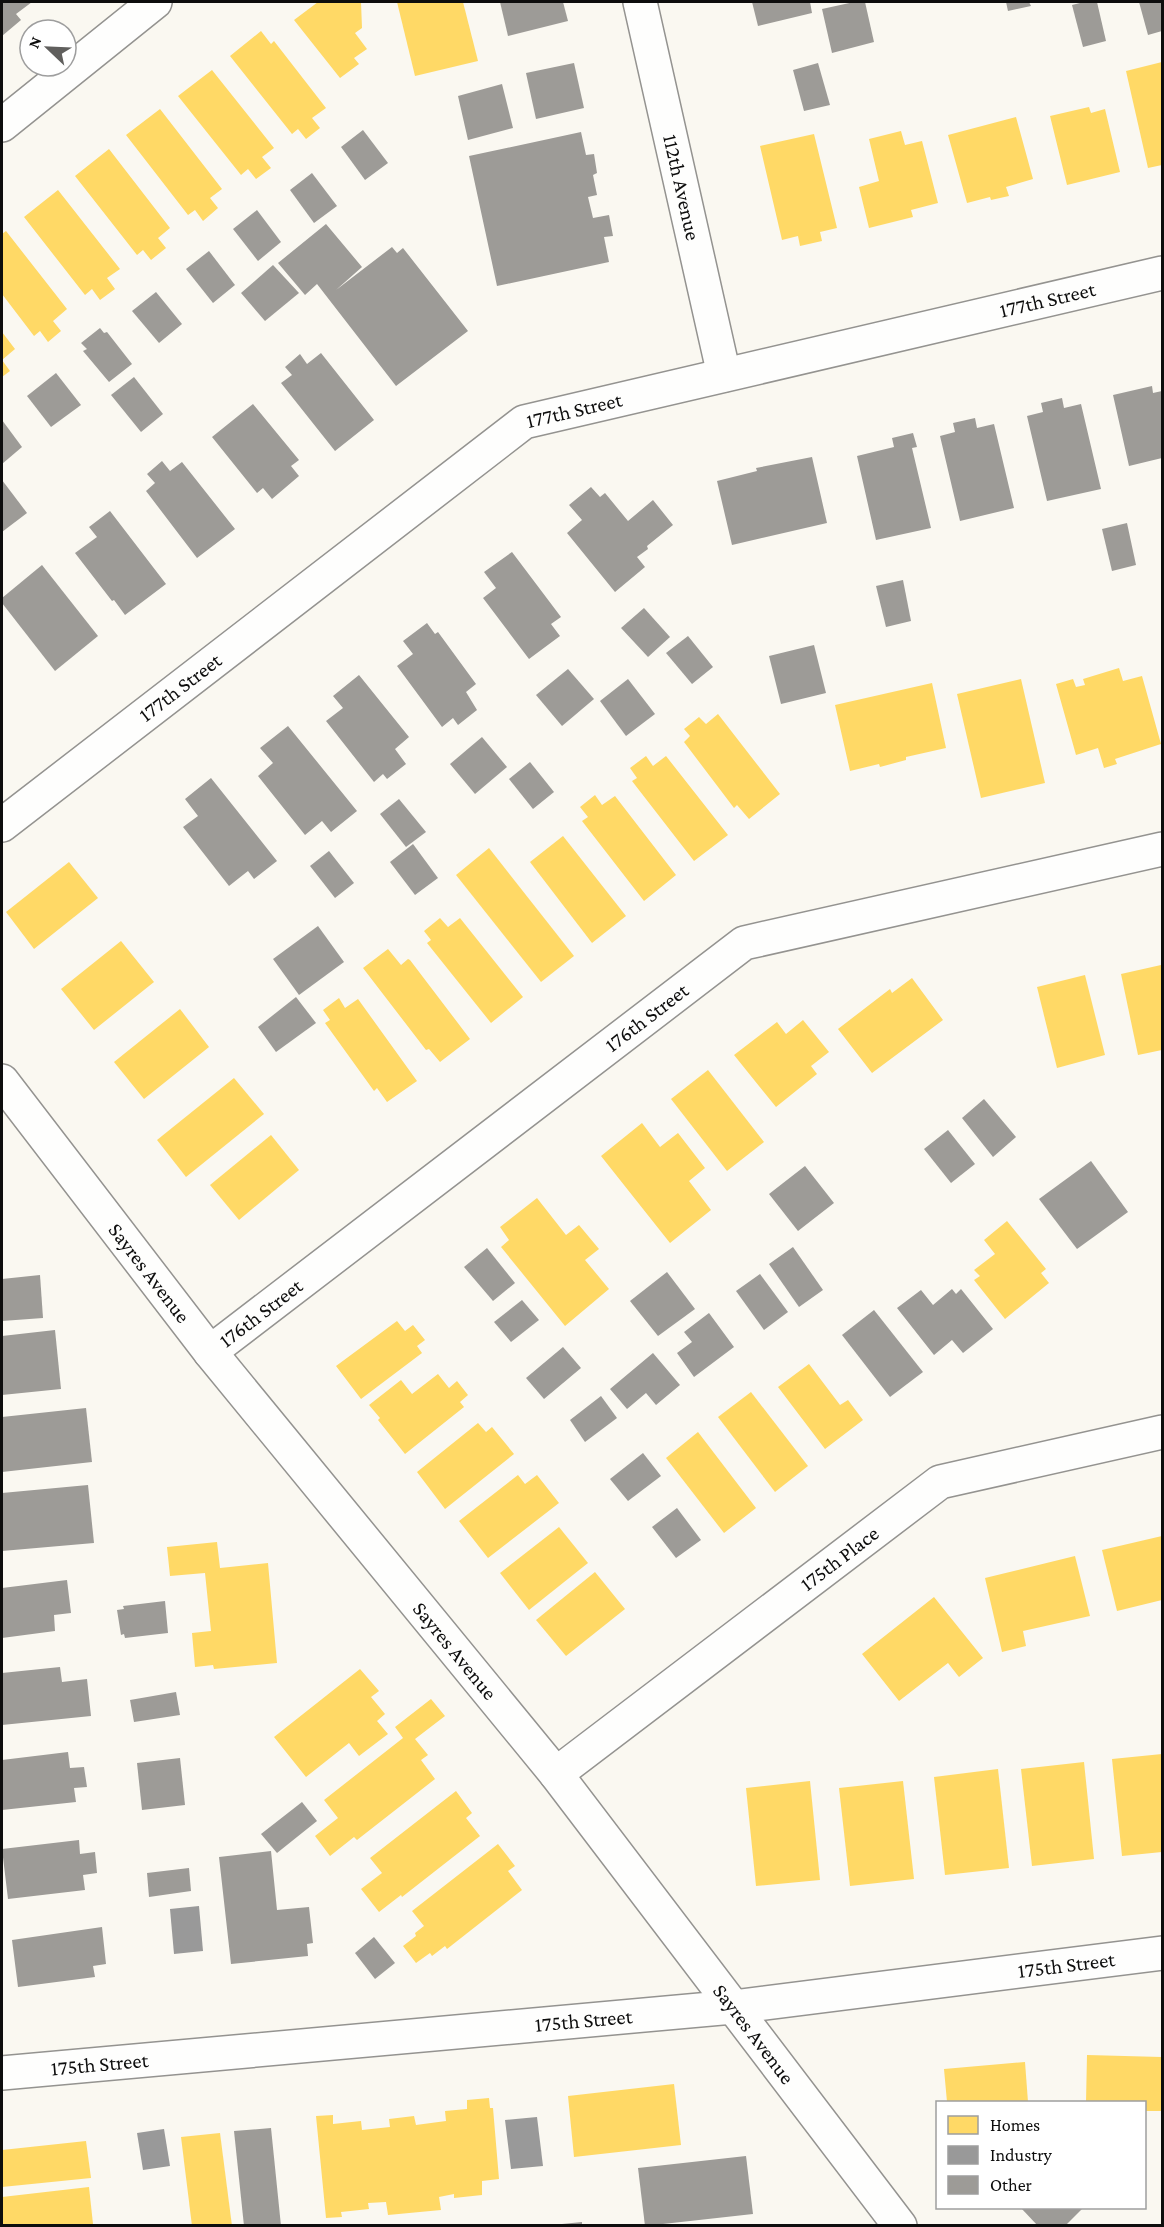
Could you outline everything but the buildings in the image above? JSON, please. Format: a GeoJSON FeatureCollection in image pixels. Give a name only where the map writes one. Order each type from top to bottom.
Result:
{"type":"FeatureCollection","features":[{"type":"Feature","properties":{"kind":"street"},"geometry":{"type":"LineString","coordinates":[[2,125],[155,2]]}},
{"type":"Feature","properties":{"kind":"street","name":"112th Avenue"},"geometry":{"type":"LineString","coordinates":[[640,2],[724,375]]}},
{"type":"Feature","properties":{"kind":"street","name":"177th Street"},"geometry":{"type":"LineString","coordinates":[[2,825],[524,422],[1162,273]]}},
{"type":"Feature","properties":{"kind":"street","name":"176th Street"},"geometry":{"type":"LineString","coordinates":[[210,1352],[744,944],[1162,849]]}},
{"type":"Feature","properties":{"kind":"street","name":"Sayres Avenue"},"geometry":{"type":"LineString","coordinates":[[2,1081],[210,1352],[556,1774],[900,2226]]}},
{"type":"Feature","properties":{"kind":"street","name":"175th Place"},"geometry":{"type":"LineString","coordinates":[[556,1774],[940,1482],[1162,1432]]}},
{"type":"Feature","properties":{"kind":"street","name":"175th Street"},"geometry":{"type":"LineString","coordinates":[[2,2073],[733,2007],[1162,1953]]}}]}
